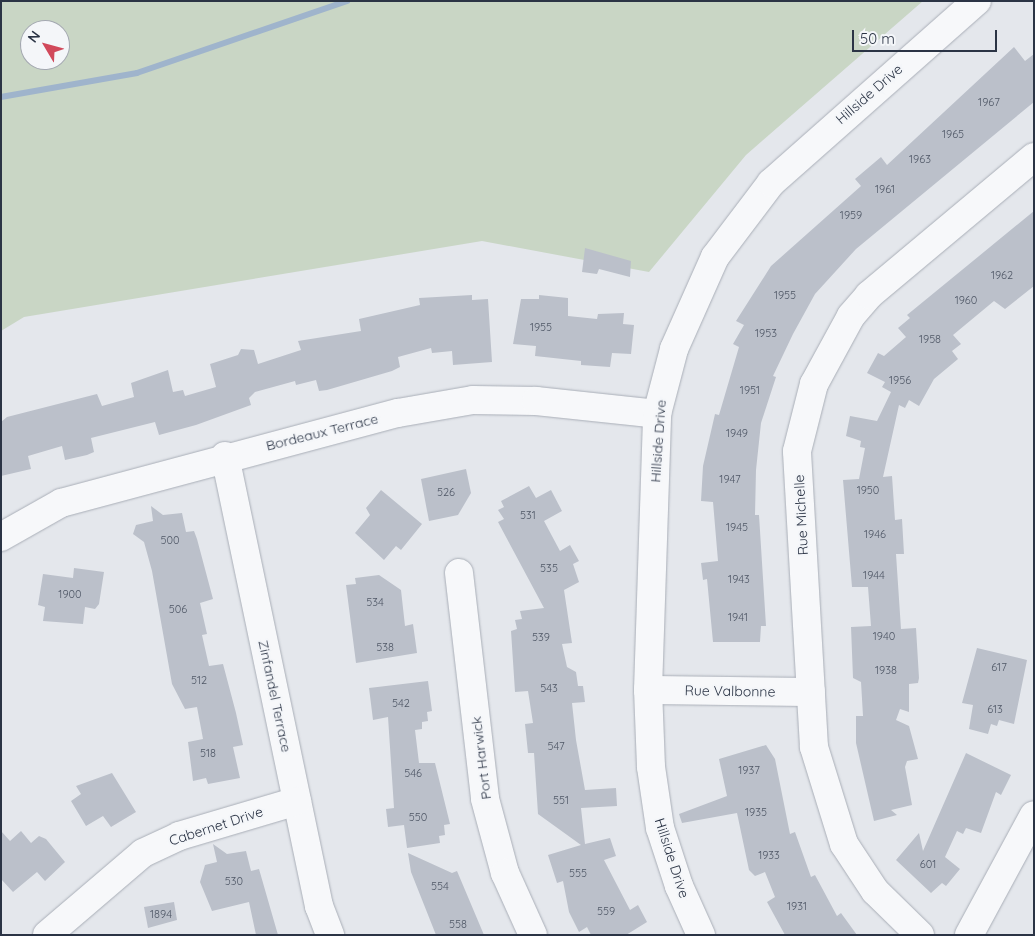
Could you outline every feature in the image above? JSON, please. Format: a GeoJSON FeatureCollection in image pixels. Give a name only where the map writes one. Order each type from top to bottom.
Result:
{"type":"FeatureCollection","features":[{"type":"Feature","properties":{"kind":"street","name":"Hillside Drive"},"geometry":{"type":"LineString","coordinates":[[701,935],[679,886],[660,828],[651,767],[648,690],[657,414],[685,318],[715,258],[751,205],[791,161],[977,1]]}},
{"type":"Feature","properties":{"kind":"street","name":"Rue Michelle"},"geometry":{"type":"LineString","coordinates":[[920,935],[875,891],[844,844],[814,747],[797,451],[814,384],[836,338],[869,295],[1034,157]]}},
{"type":"Feature","properties":{"kind":"street","name":"Bordeaux Terrace"},"geometry":{"type":"LineString","coordinates":[[1,537],[62,503],[225,456],[398,413],[473,400],[657,414]]}},
{"type":"Feature","properties":{"kind":"street","name":"Zinfandel Terrace"},"geometry":{"type":"LineString","coordinates":[[225,456],[319,906],[330,935]]}},
{"type":"Feature","properties":{"kind":"street","name":"Port Harwick"},"geometry":{"type":"LineString","coordinates":[[459,573],[485,800],[505,873],[533,935]]}},
{"type":"Feature","properties":{"kind":"street","name":"Rue Valbonne"},"geometry":{"type":"LineString","coordinates":[[648,690],[811,692]]}},
{"type":"Feature","properties":{"kind":"street","name":"Cabernet Drive"},"geometry":{"type":"LineString","coordinates":[[47,935],[143,853],[179,836],[297,801]]}},
{"type":"Feature","properties":{"kind":"street"},"geometry":{"type":"LineString","coordinates":[[969,935],[1034,815]]}},
{"type":"Feature","properties":{"kind":"green space"},"geometry":{"type":"Polygon","coordinates":[[[1,1],[923,1],[746,155],[649,272],[482,241],[24,317],[1,331],[1,1]]]}},
{"type":"Feature","properties":{"kind":"building"},"geometry":{"type":"Polygon","coordinates":[[[1014,47],[1025,61],[1034,54],[1034,102],[856,249],[815,294],[793,334],[773,376],[776,377],[761,423],[756,470],[755,515],[759,515],[766,626],[761,626],[760,642],[713,642],[707,579],[703,580],[701,563],[718,561],[713,502],[701,501],[703,466],[715,414],[719,415],[739,347],[733,344],[744,325],[736,321],[771,266],[861,186],[855,179],[881,157],[887,165],[1014,47]]]}},
{"type":"Feature","properties":{"kind":"building"},"geometry":{"type":"Polygon","coordinates":[[[1034,211],[1034,286],[1005,309],[994,301],[953,335],[961,344],[952,351],[958,359],[934,379],[919,406],[909,400],[905,408],[899,405],[883,477],[892,476],[895,520],[902,519],[904,554],[896,554],[901,629],[916,628],[919,678],[918,683],[909,684],[909,712],[900,709],[896,720],[909,726],[918,759],[907,761],[905,767],[912,805],[891,810],[897,815],[874,821],[856,743],[856,716],[863,716],[861,682],[853,678],[851,627],[871,626],[868,587],[852,587],[843,480],[859,479],[865,448],[860,447],[861,441],[846,436],[850,416],[877,421],[891,392],[882,387],[885,382],[867,373],[878,353],[884,356],[906,337],[898,328],[910,318],[907,315],[1034,211]]]}},
{"type":"Feature","properties":{"kind":"building"},"geometry":{"type":"Polygon","coordinates":[[[585,248],[631,261],[630,277],[599,269],[597,274],[582,272],[585,248]]]}},
{"type":"Feature","properties":{"kind":"building"},"geometry":{"type":"Polygon","coordinates":[[[472,295],[472,300],[488,299],[492,362],[453,365],[452,351],[432,353],[431,348],[398,357],[400,367],[392,371],[327,390],[319,391],[316,380],[296,385],[295,381],[255,392],[249,398],[251,405],[196,425],[159,435],[155,422],[91,438],[94,452],[87,455],[65,460],[62,446],[28,456],[31,469],[1,476],[1,422],[7,417],[97,394],[102,406],[134,397],[131,383],[168,370],[173,392],[183,390],[185,396],[216,387],[210,364],[238,355],[241,349],[254,350],[258,364],[301,350],[298,341],[361,331],[359,319],[420,305],[419,298],[472,295]]]}},
{"type":"Feature","properties":{"kind":"building"},"geometry":{"type":"Polygon","coordinates":[[[539,295],[568,298],[568,316],[597,319],[598,314],[624,313],[623,324],[634,325],[631,354],[612,353],[610,367],[581,365],[581,361],[535,356],[536,346],[513,344],[521,299],[539,299],[539,295]]]}},
{"type":"Feature","properties":{"kind":"building"},"geometry":{"type":"Polygon","coordinates":[[[466,469],[471,493],[458,515],[429,521],[421,479],[466,469]]]}},
{"type":"Feature","properties":{"kind":"building"},"geometry":{"type":"Polygon","coordinates":[[[529,486],[536,498],[551,490],[562,511],[544,521],[560,551],[570,545],[579,561],[573,564],[579,582],[564,590],[572,643],[562,644],[567,667],[576,672],[578,686],[583,686],[585,702],[572,703],[576,740],[585,790],[616,788],[617,806],[581,808],[585,844],[610,838],[616,856],[604,860],[630,910],[638,905],[647,922],[626,935],[591,935],[587,927],[579,932],[569,912],[563,881],[557,883],[548,855],[581,845],[538,814],[534,753],[528,753],[525,724],[533,723],[528,691],[515,692],[511,631],[517,629],[515,620],[522,619],[520,611],[544,608],[498,522],[504,519],[498,510],[504,507],[501,501],[529,486]]]}},
{"type":"Feature","properties":{"kind":"building"},"geometry":{"type":"Polygon","coordinates":[[[381,490],[422,524],[401,550],[396,546],[384,560],[355,533],[370,515],[366,508],[381,490]]]}},
{"type":"Feature","properties":{"kind":"building"},"geometry":{"type":"Polygon","coordinates":[[[151,506],[163,515],[182,513],[186,532],[194,531],[197,539],[213,599],[200,603],[207,634],[202,635],[209,666],[223,664],[243,745],[233,747],[240,778],[208,784],[206,778],[193,781],[188,742],[203,739],[197,707],[185,709],[172,684],[152,571],[144,542],[133,534],[136,525],[153,521],[151,506]]]}},
{"type":"Feature","properties":{"kind":"building"},"geometry":{"type":"Polygon","coordinates":[[[74,568],[104,572],[99,604],[95,609],[85,607],[83,624],[43,621],[45,607],[38,605],[43,574],[73,578],[74,568]]]}},
{"type":"Feature","properties":{"kind":"building"},"geometry":{"type":"Polygon","coordinates":[[[379,575],[401,590],[405,626],[413,624],[417,653],[356,663],[346,585],[356,584],[355,578],[379,575]]]}},
{"type":"Feature","properties":{"kind":"building"},"geometry":{"type":"Polygon","coordinates":[[[977,648],[1027,660],[1014,724],[999,720],[997,726],[991,724],[988,734],[969,729],[973,705],[962,703],[977,648]]]}},
{"type":"Feature","properties":{"kind":"building"},"geometry":{"type":"Polygon","coordinates":[[[428,681],[432,711],[427,712],[428,721],[422,722],[422,729],[415,730],[419,763],[435,763],[450,824],[444,825],[445,835],[439,836],[440,843],[407,848],[404,825],[388,827],[386,809],[394,808],[388,717],[373,720],[369,688],[428,681]]]}},
{"type":"Feature","properties":{"kind":"building"},"geometry":{"type":"Polygon","coordinates":[[[766,745],[775,759],[790,834],[795,832],[811,877],[815,875],[837,916],[841,913],[857,935],[785,935],[767,902],[775,897],[765,872],[755,876],[749,870],[737,813],[682,823],[679,814],[727,796],[719,759],[766,745]]]}},
{"type":"Feature","properties":{"kind":"building"},"geometry":{"type":"Polygon","coordinates":[[[966,753],[1011,775],[1001,795],[996,792],[981,833],[966,828],[963,834],[957,831],[945,857],[960,869],[946,886],[942,883],[931,893],[896,860],[919,833],[923,851],[966,753]]]}},
{"type":"Feature","properties":{"kind":"building"},"geometry":{"type":"Polygon","coordinates":[[[112,773],[136,812],[111,827],[103,816],[86,826],[71,801],[81,794],[76,786],[112,773]]]}},
{"type":"Feature","properties":{"kind":"building"},"geometry":{"type":"Polygon","coordinates":[[[1,831],[10,841],[21,831],[31,843],[39,836],[46,839],[65,862],[45,881],[37,872],[13,892],[1,879],[1,831]]]}},
{"type":"Feature","properties":{"kind":"building"},"geometry":{"type":"Polygon","coordinates":[[[213,844],[227,854],[246,851],[251,871],[259,869],[278,935],[256,935],[249,902],[212,911],[200,882],[205,865],[217,862],[213,844]]]}},
{"type":"Feature","properties":{"kind":"building"},"geometry":{"type":"Polygon","coordinates":[[[408,853],[452,873],[457,871],[484,935],[436,935],[411,872],[408,853]]]}},
{"type":"Feature","properties":{"kind":"building"},"geometry":{"type":"Polygon","coordinates":[[[174,902],[177,920],[148,928],[144,907],[174,902]]]}},
{"type":"Feature","properties":{"kind":"waterway"},"geometry":{"type":"LineString","coordinates":[[1,97],[137,73],[347,1]]}}]}
